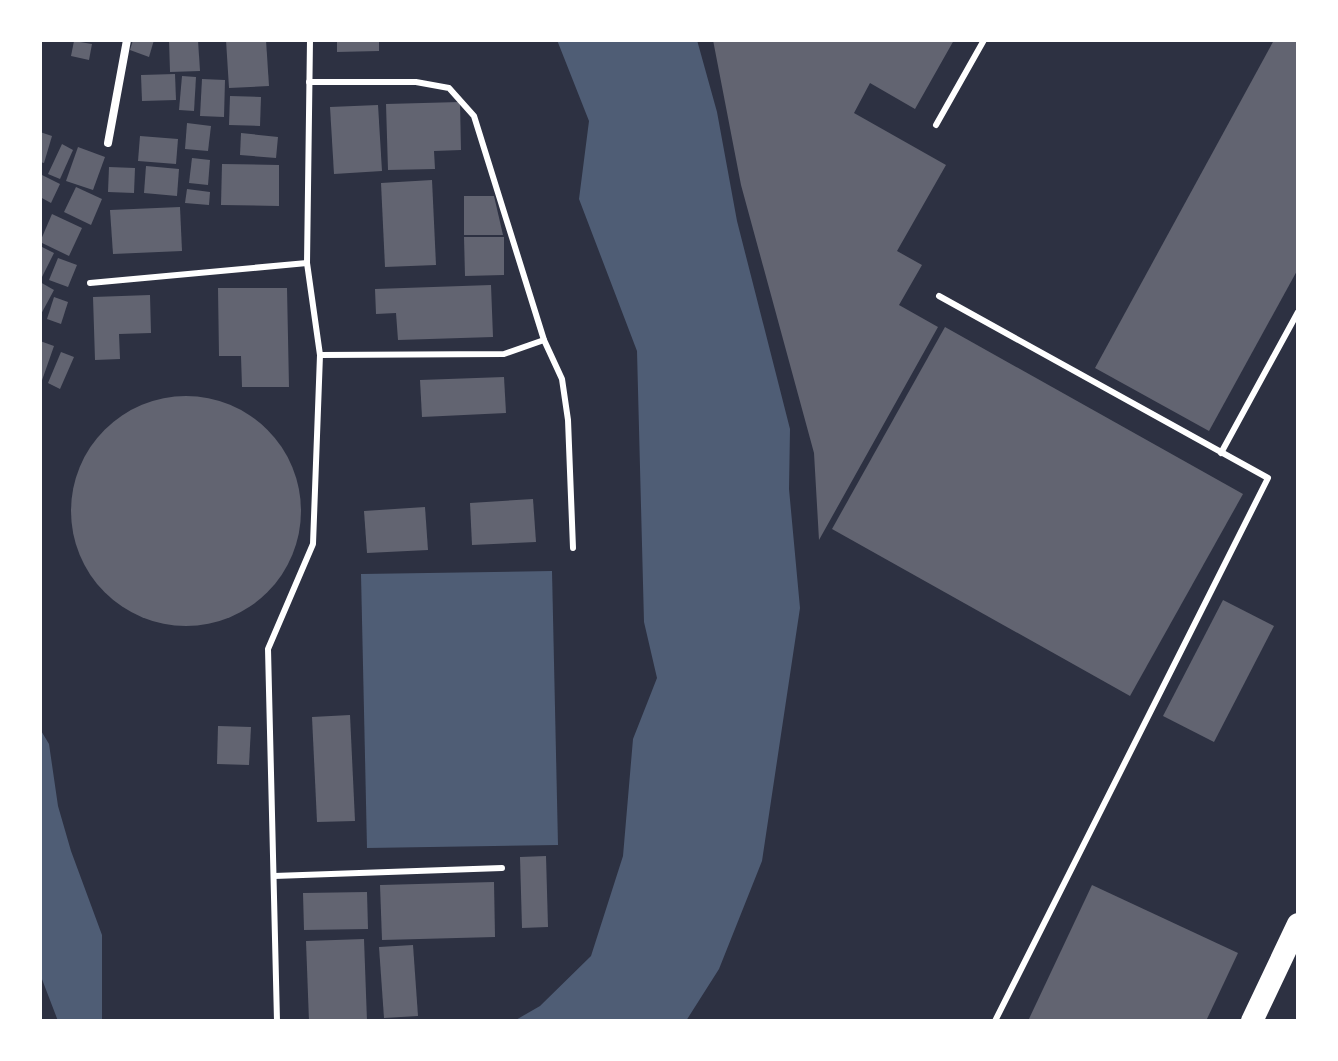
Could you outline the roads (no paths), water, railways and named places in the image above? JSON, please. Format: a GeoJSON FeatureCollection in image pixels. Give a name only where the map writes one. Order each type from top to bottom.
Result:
{"type":"FeatureCollection","features":[{"type":"Feature","properties":{"kind":"highway"},"geometry":{"type":"LineString","coordinates":[[1252,1021],[1298,924]]}},
{"type":"Feature","properties":{"kind":"street"},"geometry":{"type":"LineString","coordinates":[[108,143],[127,40]]}},
{"type":"Feature","properties":{"kind":"lane"},"geometry":{"type":"LineString","coordinates":[[277,1021],[268,649],[313,544],[320,355],[307,263],[310,40]]}},
{"type":"Feature","properties":{"kind":"lane"},"geometry":{"type":"LineString","coordinates":[[936,125],[984,40]]}},
{"type":"Feature","properties":{"kind":"lane"},"geometry":{"type":"LineString","coordinates":[[309,82],[416,82],[449,88],[474,116],[544,340],[562,379],[568,420],[573,548]]}},
{"type":"Feature","properties":{"kind":"lane"},"geometry":{"type":"LineString","coordinates":[[90,283],[307,263]]}},
{"type":"Feature","properties":{"kind":"lane"},"geometry":{"type":"LineString","coordinates":[[939,296],[1268,478],[995,1021]]}},
{"type":"Feature","properties":{"kind":"lane"},"geometry":{"type":"LineString","coordinates":[[1221,453],[1298,312]]}},
{"type":"Feature","properties":{"kind":"lane"},"geometry":{"type":"LineString","coordinates":[[320,355],[504,354],[544,340]]}},
{"type":"Feature","properties":{"kind":"lane"},"geometry":{"type":"LineString","coordinates":[[274,876],[502,868]]}},
{"type":"Feature","properties":{"kind":"water"},"geometry":{"type":"Polygon","coordinates":[[[557,40],[697,40],[717,112],[737,221],[790,429],[789,489],[800,608],[762,861],[719,969],[686,1021],[514,1021],[540,1006],[591,956],[623,856],[633,739],[657,678],[644,622],[637,351],[579,199],[589,121],[557,40]]]}},
{"type":"Feature","properties":{"kind":"water"},"geometry":{"type":"Polygon","coordinates":[[[552,571],[558,845],[367,848],[361,574],[552,571]]]}},
{"type":"Feature","properties":{"kind":"water"},"geometry":{"type":"Polygon","coordinates":[[[40,729],[49,744],[58,806],[71,851],[102,935],[102,1021],[58,1021],[40,974],[40,729]]]}}]}
